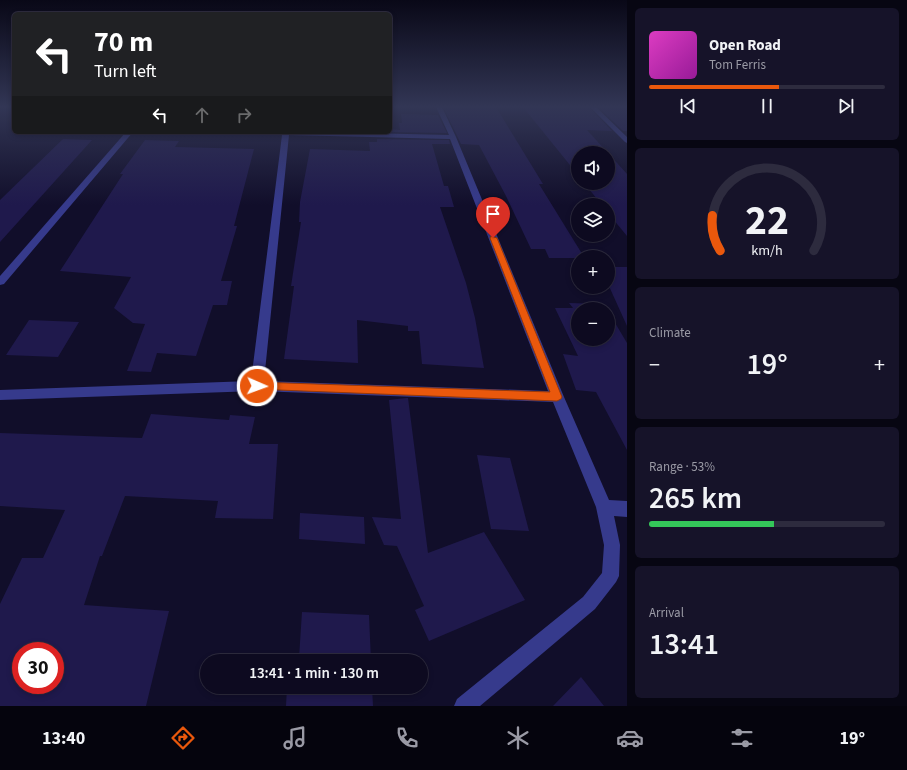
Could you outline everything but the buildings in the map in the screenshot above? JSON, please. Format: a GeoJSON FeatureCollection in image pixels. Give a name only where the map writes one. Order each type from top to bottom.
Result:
{"type":"FeatureCollection","features":[{"type":"Feature","properties":{"kind":"street"},"geometry":{"type":"LineString","coordinates":[[0,282],[123,140]]}},
{"type":"Feature","properties":{"kind":"street"},"geometry":{"type":"LineString","coordinates":[[257,386],[285,140]]}},
{"type":"Feature","properties":{"kind":"street"},"geometry":{"type":"LineString","coordinates":[[454,140],[557,397],[604,507],[612,545],[610,576],[589,603],[464,706]]}},
{"type":"Feature","properties":{"kind":"street"},"geometry":{"type":"LineString","coordinates":[[0,395],[257,386],[557,397]]}},
{"type":"Feature","properties":{"kind":"street"},"geometry":{"type":"LineString","coordinates":[[604,507],[627,508]]}},
{"type":"Feature","properties":{"kind":"route"},"geometry":{"type":"LineString","coordinates":[[257,386],[557,397],[493,238]]}}]}
